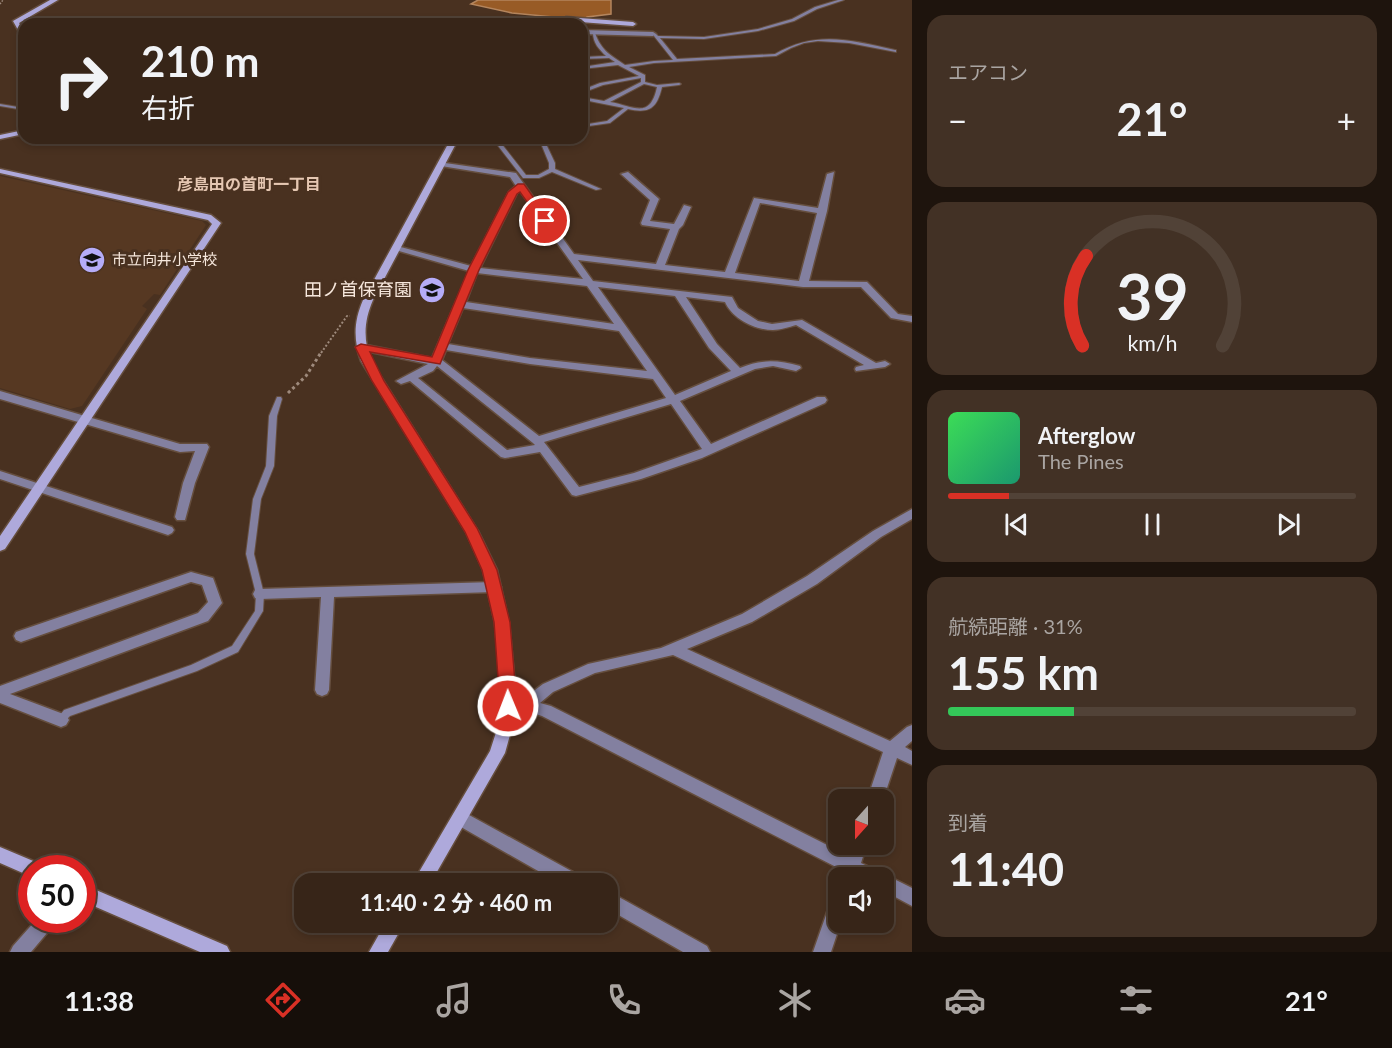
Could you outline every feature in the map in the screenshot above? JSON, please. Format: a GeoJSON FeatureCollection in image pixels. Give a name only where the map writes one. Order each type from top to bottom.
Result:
{"type":"FeatureCollection","features":[{"type":"Feature","properties":{"kind":"street"},"geometry":{"type":"LineString","coordinates":[[22,18],[55,0]]}},
{"type":"Feature","properties":{"kind":"street"},"geometry":{"type":"LineString","coordinates":[[588,22],[633,24]]}},
{"type":"Feature","properties":{"kind":"street"},"geometry":{"type":"LineString","coordinates":[[588,33],[655,35]]}},
{"type":"Feature","properties":{"kind":"street"},"geometry":{"type":"LineString","coordinates":[[0,137],[18,133]]}},
{"type":"Feature","properties":{"kind":"street"},"geometry":{"type":"LineString","coordinates":[[427,873],[497,753],[508,717],[502,622],[490,570],[472,531],[378,381],[361,347],[359,329],[362,314],[452,144]]}},
{"type":"Feature","properties":{"kind":"street"},"geometry":{"type":"LineString","coordinates":[[441,164],[513,175],[709,450]]}},
{"type":"Feature","properties":{"kind":"street"},"geometry":{"type":"LineString","coordinates":[[0,171],[210,218],[217,223],[0,546]]}},
{"type":"Feature","properties":{"kind":"street"},"geometry":{"type":"LineString","coordinates":[[625,174],[655,200],[645,223],[675,228]]}},
{"type":"Feature","properties":{"kind":"street"},"geometry":{"type":"LineString","coordinates":[[803,285],[831,174]]}},
{"type":"Feature","properties":{"kind":"street"},"geometry":{"type":"LineString","coordinates":[[521,186],[513,192],[474,270],[436,361],[429,369],[406,379],[505,454],[673,400],[765,363],[781,363],[795,368]]}},
{"type":"Feature","properties":{"kind":"street"},"geometry":{"type":"LineString","coordinates":[[729,275],[757,200],[823,211]]}},
{"type":"Feature","properties":{"kind":"street"},"geometry":{"type":"LineString","coordinates":[[659,267],[675,228],[679,225],[687,207]]}},
{"type":"Feature","properties":{"kind":"street"},"geometry":{"type":"LineString","coordinates":[[397,249],[474,270],[729,299],[734,310],[761,325],[772,327],[798,322],[879,365],[860,369]]}},
{"type":"Feature","properties":{"kind":"street"},"geometry":{"type":"LineString","coordinates":[[569,256],[803,285],[864,284],[895,316],[912,320]]}},
{"type":"Feature","properties":{"kind":"street"},"geometry":{"type":"LineString","coordinates":[[679,294],[700,328],[730,366],[739,372]]}},
{"type":"Feature","properties":{"kind":"street"},"geometry":{"type":"LineString","coordinates":[[459,304],[624,329]]}},
{"type":"Feature","properties":{"kind":"street"},"geometry":{"type":"LineString","coordinates":[[442,346],[530,361],[640,376],[658,376]]}},
{"type":"Feature","properties":{"kind":"street"},"geometry":{"type":"LineString","coordinates":[[361,347],[436,361],[540,444],[576,492],[637,476],[709,450],[821,400]]}},
{"type":"Feature","properties":{"kind":"street"},"geometry":{"type":"LineString","coordinates":[[0,395],[180,448],[203,447],[189,483],[181,517]]}},
{"type":"Feature","properties":{"kind":"street"},"geometry":{"type":"LineString","coordinates":[[0,475],[168,530]]}},
{"type":"Feature","properties":{"kind":"street"},"geometry":{"type":"LineString","coordinates":[[526,705],[548,688],[593,668],[673,649],[747,618],[812,580],[877,534],[912,513]]}},
{"type":"Feature","properties":{"kind":"street"},"geometry":{"type":"LineString","coordinates":[[0,694],[203,617],[215,603],[208,582],[191,577],[21,636]]}},
{"type":"Feature","properties":{"kind":"street"},"geometry":{"type":"LineString","coordinates":[[260,594],[494,587]]}},
{"type":"Feature","properties":{"kind":"street"},"geometry":{"type":"LineString","coordinates":[[322,690],[328,592]]}},
{"type":"Feature","properties":{"kind":"street"},"geometry":{"type":"LineString","coordinates":[[673,649],[912,758]]}},
{"type":"Feature","properties":{"kind":"street"},"geometry":{"type":"LineString","coordinates":[[0,694],[61,720]]}},
{"type":"Feature","properties":{"kind":"street"},"geometry":{"type":"LineString","coordinates":[[508,706],[526,705],[546,711],[841,867]]}},
{"type":"Feature","properties":{"kind":"street"},"geometry":{"type":"LineString","coordinates":[[879,789],[892,749],[912,732]]}},
{"type":"Feature","properties":{"kind":"street"},"geometry":{"type":"LineString","coordinates":[[460,818],[558,873]]}},
{"type":"Feature","properties":{"kind":"street"},"geometry":{"type":"LineString","coordinates":[[0,855],[18,863]]}},
{"type":"Feature","properties":{"kind":"street"},"geometry":{"type":"LineString","coordinates":[[894,887],[912,897]]}},
{"type":"Feature","properties":{"kind":"street"},"geometry":{"type":"LineString","coordinates":[[96,898],[221,952]]}},
{"type":"Feature","properties":{"kind":"street"},"geometry":{"type":"LineString","coordinates":[[618,906],[701,952]]}},
{"type":"Feature","properties":{"kind":"street"},"geometry":{"type":"LineString","coordinates":[[19,952],[36,933]]}},
{"type":"Feature","properties":{"kind":"street"},"geometry":{"type":"LineString","coordinates":[[378,952],[389,933]]}},
{"type":"Feature","properties":{"kind":"street"},"geometry":{"type":"LineString","coordinates":[[822,952],[828,933]]}},
{"type":"Feature","properties":{"kind":"lane"},"geometry":{"type":"LineString","coordinates":[[655,35],[704,38],[758,30],[793,20],[816,8],[842,0]]}},
{"type":"Feature","properties":{"kind":"lane"},"geometry":{"type":"LineString","coordinates":[[594,34],[596,41],[611,57],[643,76]]}},
{"type":"Feature","properties":{"kind":"lane"},"geometry":{"type":"LineString","coordinates":[[655,35],[676,61]]}},
{"type":"Feature","properties":{"kind":"lane"},"geometry":{"type":"LineString","coordinates":[[626,66],[776,55],[789,46],[816,39],[895,51]]}},
{"type":"Feature","properties":{"kind":"lane"},"geometry":{"type":"LineString","coordinates":[[588,58],[611,57]]}},
{"type":"Feature","properties":{"kind":"lane"},"geometry":{"type":"LineString","coordinates":[[588,67],[620,63]]}},
{"type":"Feature","properties":{"kind":"lane"},"geometry":{"type":"LineString","coordinates":[[643,76],[643,83]]}},
{"type":"Feature","properties":{"kind":"lane"},"geometry":{"type":"LineString","coordinates":[[588,90],[602,84],[643,76]]}},
{"type":"Feature","properties":{"kind":"lane"},"geometry":{"type":"LineString","coordinates":[[604,103],[643,83],[660,86],[679,84]]}},
{"type":"Feature","properties":{"kind":"lane"},"geometry":{"type":"LineString","coordinates":[[588,99],[637,111],[650,108],[657,97],[660,86]]}},
{"type":"Feature","properties":{"kind":"lane"},"geometry":{"type":"LineString","coordinates":[[0,105],[18,108]]}},
{"type":"Feature","properties":{"kind":"lane"},"geometry":{"type":"LineString","coordinates":[[588,125],[608,122],[627,108]]}},
{"type":"Feature","properties":{"kind":"lane"},"geometry":{"type":"LineString","coordinates":[[499,144],[525,177],[540,176],[552,170],[598,189]]}},
{"type":"Feature","properties":{"kind":"lane"},"geometry":{"type":"LineString","coordinates":[[546,144],[544,146],[552,162],[552,170]]}},
{"type":"Feature","properties":{"kind":"lane"},"geometry":{"type":"LineString","coordinates":[[61,720],[67,713],[194,668],[235,649],[259,611],[260,594],[250,554],[257,500],[270,466],[273,416],[279,399]]}},
{"type":"Feature","properties":{"kind":"path"},"geometry":{"type":"LineString","coordinates":[[0,4],[3,0]]}},
{"type":"Feature","properties":{"kind":"path"},"geometry":{"type":"LineString","coordinates":[[279,399],[307,377],[321,356],[329,337],[347,316],[362,314]]}},
{"type":"Feature","properties":{"kind":"shaded area"},"geometry":{"type":"Polygon","coordinates":[[[478,0],[611,0],[611,14],[586,18],[564,18],[512,13],[471,4],[478,0]]]}},
{"type":"Feature","properties":{"kind":"shaded area","name":"市立向井小学校"},"geometry":{"type":"Polygon","coordinates":[[[0,176],[202,221],[206,225],[160,295],[154,294],[142,306],[147,309],[82,406],[70,409],[0,388],[0,176]]]}},
{"type":"Feature","properties":{"kind":"place","name":"市立向井小学校"},"geometry":{"type":"Point","coordinates":[92,260]}},
{"type":"Feature","properties":{"kind":"place","name":"田ノ首保育園"},"geometry":{"type":"Point","coordinates":[432,290]}},
{"type":"Feature","properties":{"kind":"district","name":"彦島田の首町一丁目"},"geometry":{"type":"Point","coordinates":[249,184]}},
{"type":"Feature","properties":{"kind":"route"},"geometry":{"type":"LineString","coordinates":[[508,706],[502,622],[490,570],[472,531],[378,381],[361,347],[436,361],[474,270],[513,192],[521,186],[545,221]]}}]}
